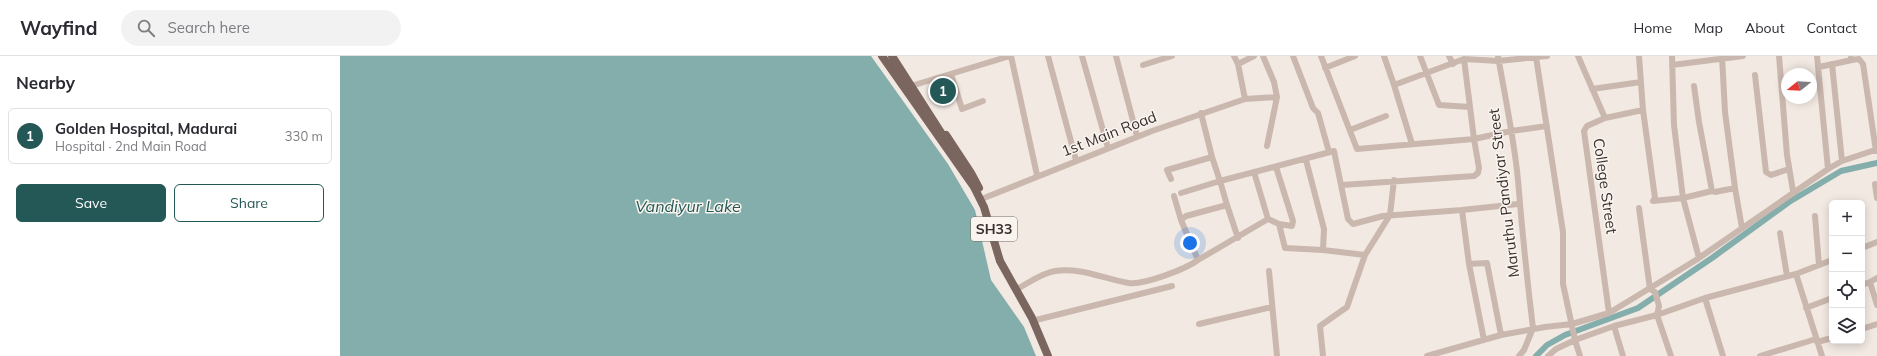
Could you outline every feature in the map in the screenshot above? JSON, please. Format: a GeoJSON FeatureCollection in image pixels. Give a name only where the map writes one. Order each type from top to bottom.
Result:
{"type":"FeatureCollection","features":[{"type":"Feature","properties":{"kind":"main road","name":"SH33"},"geometry":{"type":"LineString","coordinates":[[882,56],[924,112],[974,187],[985,207],[1000,261],[1032,318],[1048,356]]}},
{"type":"Feature","properties":{"kind":"main road","name":"SH33"},"geometry":{"type":"LineString","coordinates":[[892,56],[911,86],[924,112],[922,120],[960,172],[980,204],[991,232],[999,262],[1032,322],[1048,356]]}},
{"type":"Feature","properties":{"kind":"main road","name":"SH33"},"geometry":{"type":"LineString","coordinates":[[924,112],[929,110],[972,173],[984,198],[1003,260],[1036,320],[1048,356]]}},
{"type":"Feature","properties":{"kind":"street"},"geometry":{"type":"LineString","coordinates":[[911,86],[1010,56],[1037,175]]}},
{"type":"Feature","properties":{"kind":"street"},"geometry":{"type":"LineString","coordinates":[[1048,56],[1076,160]]}},
{"type":"Feature","properties":{"kind":"street"},"geometry":{"type":"LineString","coordinates":[[1082,56],[1108,148]]}},
{"type":"Feature","properties":{"kind":"street"},"geometry":{"type":"LineString","coordinates":[[1116,56],[1137,136]]}},
{"type":"Feature","properties":{"kind":"street"},"geometry":{"type":"LineString","coordinates":[[1143,65],[1172,56]]}},
{"type":"Feature","properties":{"kind":"street"},"geometry":{"type":"LineString","coordinates":[[1234,56],[1238,64],[1245,99]]}},
{"type":"Feature","properties":{"kind":"street"},"geometry":{"type":"LineString","coordinates":[[1238,64],[1254,56]]}},
{"type":"Feature","properties":{"kind":"street"},"geometry":{"type":"LineString","coordinates":[[1263,56],[1274,82],[1277,97],[1267,146]]}},
{"type":"Feature","properties":{"kind":"street"},"geometry":{"type":"LineString","coordinates":[[1293,56],[1313,108],[1318,113],[1329,152]]}},
{"type":"Feature","properties":{"kind":"street"},"geometry":{"type":"LineString","coordinates":[[1321,56],[1357,149],[1474,139],[1511,131],[1547,126]]}},
{"type":"Feature","properties":{"kind":"street"},"geometry":{"type":"LineString","coordinates":[[1326,68],[1355,56]]}},
{"type":"Feature","properties":{"kind":"street"},"geometry":{"type":"LineString","coordinates":[[1384,56],[1412,144]]}},
{"type":"Feature","properties":{"kind":"street"},"geometry":{"type":"LineString","coordinates":[[1420,56],[1439,105],[1470,107]]}},
{"type":"Feature","properties":{"kind":"street"},"geometry":{"type":"LineString","coordinates":[[1450,56],[1452,64]]}},
{"type":"Feature","properties":{"kind":"street"},"geometry":{"type":"LineString","coordinates":[[1394,85],[1465,58],[1547,56]]}},
{"type":"Feature","properties":{"kind":"street","name":"College Street"},"geometry":{"type":"LineString","coordinates":[[1578,56],[1605,118],[1587,126],[1584,131],[1609,313]]}},
{"type":"Feature","properties":{"kind":"street"},"geometry":{"type":"LineString","coordinates":[[1639,56],[1643,110],[1655,198],[1653,201],[1683,198],[1712,191],[1715,192],[1735,188]]}},
{"type":"Feature","properties":{"kind":"street"},"geometry":{"type":"LineString","coordinates":[[1672,56],[1674,125],[1683,198],[1699,258]]}},
{"type":"Feature","properties":{"kind":"street"},"geometry":{"type":"LineString","coordinates":[[1672,65],[1743,56]]}},
{"type":"Feature","properties":{"kind":"street"},"geometry":{"type":"LineString","coordinates":[[1779,56],[1789,169],[1793,191]]}},
{"type":"Feature","properties":{"kind":"street"},"geometry":{"type":"LineString","coordinates":[[1817,56],[1828,169]]}},
{"type":"Feature","properties":{"kind":"street"},"geometry":{"type":"LineString","coordinates":[[1536,57],[1563,232],[1563,284],[1580,356]]}},
{"type":"Feature","properties":{"kind":"street"},"geometry":{"type":"LineString","coordinates":[[1342,184],[1476,175],[1479,168],[1474,139],[1465,58]]}},
{"type":"Feature","properties":{"kind":"street","name":"Maruthu Pandiyar Street"},"geometry":{"type":"LineString","coordinates":[[1498,58],[1518,179],[1518,204],[1533,328]]}},
{"type":"Feature","properties":{"kind":"street"},"geometry":{"type":"LineString","coordinates":[[1723,58],[1725,112],[1742,228]]}},
{"type":"Feature","properties":{"kind":"street"},"geometry":{"type":"LineString","coordinates":[[1426,356],[1501,335],[1533,328],[1572,325],[1609,313],[1652,290],[1793,191],[1828,169],[1842,161],[1876,151],[1863,64],[1859,60],[1851,58],[1819,67]]}},
{"type":"Feature","properties":{"kind":"street"},"geometry":{"type":"LineString","coordinates":[[1832,64],[1842,161]]}},
{"type":"Feature","properties":{"kind":"street"},"geometry":{"type":"LineString","coordinates":[[951,74],[962,109],[983,101]]}},
{"type":"Feature","properties":{"kind":"street"},"geometry":{"type":"LineString","coordinates":[[1755,75],[1766,172],[1770,175],[1789,169]]}},
{"type":"Feature","properties":{"kind":"street"},"geometry":{"type":"LineString","coordinates":[[1592,89],[1641,82]]}},
{"type":"Feature","properties":{"kind":"street"},"geometry":{"type":"LineString","coordinates":[[1694,86],[1712,191]]}},
{"type":"Feature","properties":{"kind":"street","name":"1st Main Road"},"geometry":{"type":"LineString","coordinates":[[984,198],[1037,175],[1201,113],[1245,99],[1277,97]]}},
{"type":"Feature","properties":{"kind":"street"},"geometry":{"type":"LineString","coordinates":[[1605,118],[1643,110]]}},
{"type":"Feature","properties":{"kind":"street"},"geometry":{"type":"LineString","coordinates":[[1201,113],[1212,157],[1238,238]]}},
{"type":"Feature","properties":{"kind":"street"},"geometry":{"type":"LineString","coordinates":[[1350,130],[1386,116]]}},
{"type":"Feature","properties":{"kind":"street"},"geometry":{"type":"LineString","coordinates":[[1198,260],[1181,220],[1177,194],[1276,166],[1306,160],[1334,151],[1350,222],[1355,224],[1390,215],[1518,204]]}},
{"type":"Feature","properties":{"kind":"street"},"geometry":{"type":"LineString","coordinates":[[1171,179],[1167,170],[1212,157]]}},
{"type":"Feature","properties":{"kind":"street"},"geometry":{"type":"LineString","coordinates":[[1306,160],[1324,229],[1323,250]]}},
{"type":"Feature","properties":{"kind":"street"},"geometry":{"type":"LineString","coordinates":[[1254,172],[1268,219],[1279,224],[1290,226],[1293,224],[1293,221],[1276,166]]}},
{"type":"Feature","properties":{"kind":"street"},"geometry":{"type":"LineString","coordinates":[[1322,356],[1320,326],[1347,307],[1366,255],[1390,215],[1394,180]]}},
{"type":"Feature","properties":{"kind":"street"},"geometry":{"type":"LineString","coordinates":[[1875,184],[1877,198]]}},
{"type":"Feature","properties":{"kind":"street"},"geometry":{"type":"LineString","coordinates":[[1181,220],[1186,216],[1227,205]]}},
{"type":"Feature","properties":{"kind":"street"},"geometry":{"type":"LineString","coordinates":[[1639,208],[1652,290],[1659,306],[1657,315],[1671,356]]}},
{"type":"Feature","properties":{"kind":"street"},"geometry":{"type":"LineString","coordinates":[[1462,210],[1469,264],[1484,340]]}},
{"type":"Feature","properties":{"kind":"street"},"geometry":{"type":"LineString","coordinates":[[1815,216],[1819,265]]}},
{"type":"Feature","properties":{"kind":"street"},"geometry":{"type":"LineString","coordinates":[[1019,288],[1042,275],[1053,271],[1067,270],[1091,272],[1132,283],[1181,270],[1213,250],[1238,238],[1268,219]]}},
{"type":"Feature","properties":{"kind":"street"},"geometry":{"type":"LineString","coordinates":[[1279,224],[1283,245],[1285,248],[1323,250],[1366,255]]}},
{"type":"Feature","properties":{"kind":"street"},"geometry":{"type":"LineString","coordinates":[[1780,233],[1787,276]]}},
{"type":"Feature","properties":{"kind":"street"},"geometry":{"type":"LineString","coordinates":[[1865,247],[1877,242]]}},
{"type":"Feature","properties":{"kind":"street"},"geometry":{"type":"LineString","coordinates":[[1548,356],[1556,349],[1575,338],[1657,315],[1705,298],[1796,274],[1829,261]]}},
{"type":"Feature","properties":{"kind":"street"},"geometry":{"type":"LineString","coordinates":[[1469,264],[1487,263],[1501,335]]}},
{"type":"Feature","properties":{"kind":"street"},"geometry":{"type":"LineString","coordinates":[[1269,271],[1277,356]]}},
{"type":"Feature","properties":{"kind":"street"},"geometry":{"type":"LineString","coordinates":[[1796,274],[1822,356]]}},
{"type":"Feature","properties":{"kind":"street"},"geometry":{"type":"LineString","coordinates":[[1865,284],[1877,278]]}},
{"type":"Feature","properties":{"kind":"street"},"geometry":{"type":"LineString","coordinates":[[1870,282],[1877,305]]}},
{"type":"Feature","properties":{"kind":"street"},"geometry":{"type":"LineString","coordinates":[[1036,320],[1172,286]]}},
{"type":"Feature","properties":{"kind":"street"},"geometry":{"type":"LineString","coordinates":[[1705,298],[1723,356]]}},
{"type":"Feature","properties":{"kind":"street"},"geometry":{"type":"LineString","coordinates":[[1806,308],[1829,299]]}},
{"type":"Feature","properties":{"kind":"street"},"geometry":{"type":"LineString","coordinates":[[1199,324],[1272,307]]}},
{"type":"Feature","properties":{"kind":"street"},"geometry":{"type":"LineString","coordinates":[[1865,328],[1877,324]]}},
{"type":"Feature","properties":{"kind":"street"},"geometry":{"type":"LineString","coordinates":[[1614,326],[1623,356]]}},
{"type":"Feature","properties":{"kind":"street"},"geometry":{"type":"LineString","coordinates":[[1519,356],[1524,350],[1533,328]]}},
{"type":"Feature","properties":{"kind":"street"},"geometry":{"type":"LineString","coordinates":[[1760,356],[1817,340],[1829,338]]}},
{"type":"Feature","properties":{"kind":"water","name":"Vandiyur Lake"},"geometry":{"type":"Polygon","coordinates":[[[340,56],[871,56],[948,164],[975,210],[991,280],[1024,327],[1036,356],[340,356],[340,56]]]}},
{"type":"Feature","properties":{"kind":"waterway"},"geometry":{"type":"LineString","coordinates":[[1536,356],[1547,345],[1565,335],[1638,308],[1712,258],[1789,202],[1841,171],[1877,163]]}},
{"type":"Feature","properties":{"kind":"place","name":"Golden Hospital, Madurai"},"geometry":{"type":"Point","coordinates":[943,91]}}]}
